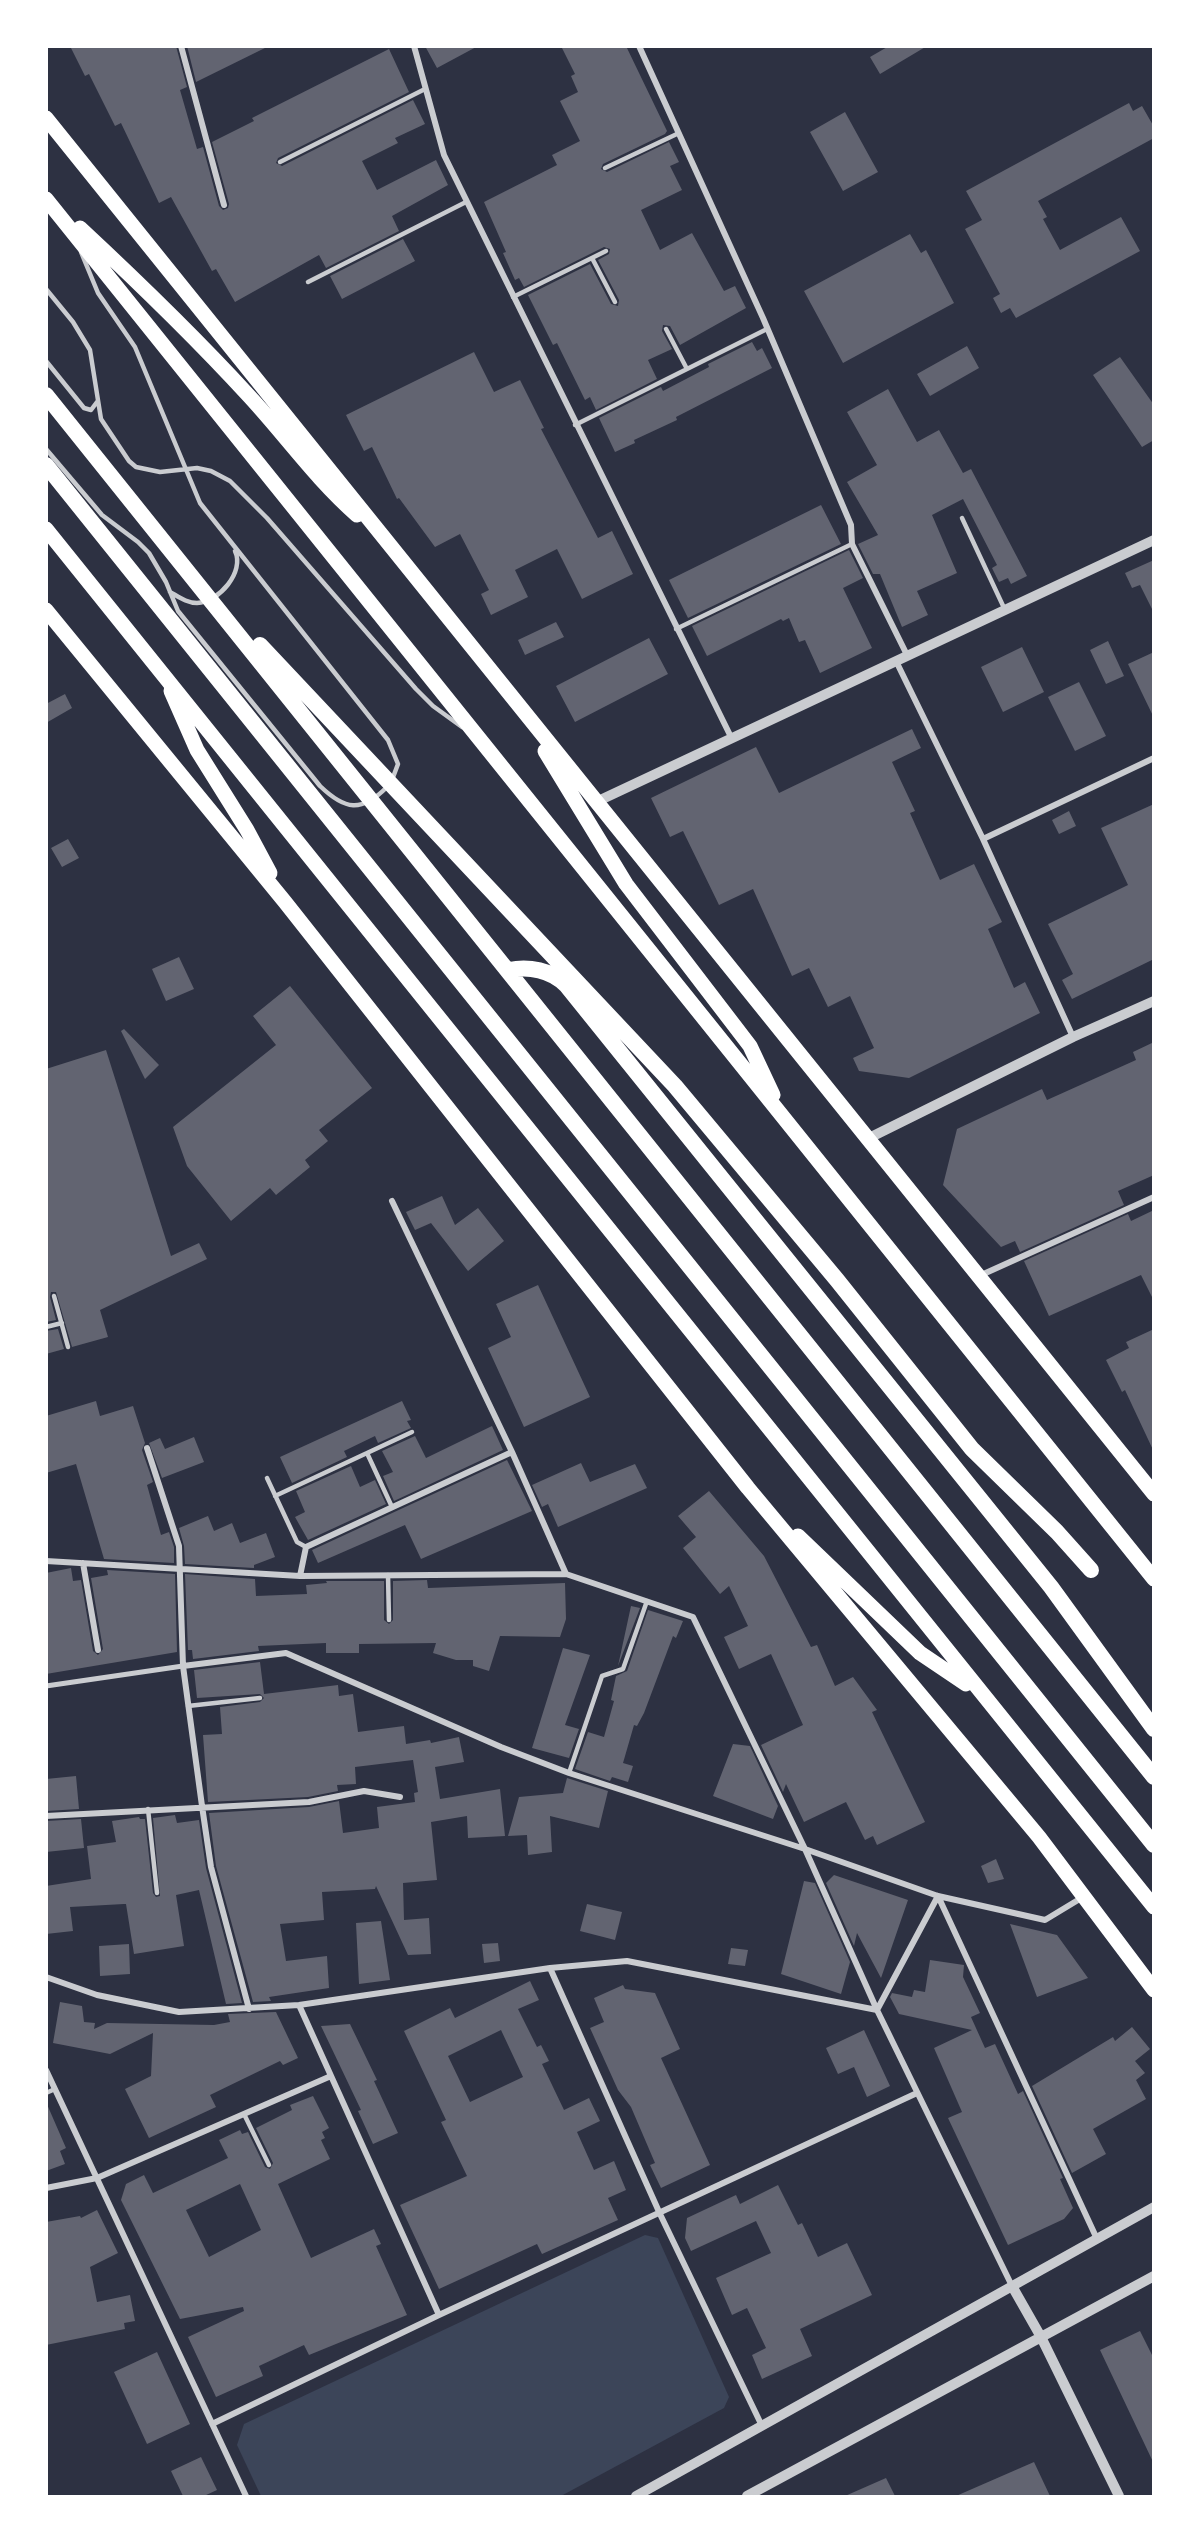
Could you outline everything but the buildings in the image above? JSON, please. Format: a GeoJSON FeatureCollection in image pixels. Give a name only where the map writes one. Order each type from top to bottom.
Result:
{"type":"FeatureCollection","features":[{"type":"Feature","properties":{"kind":"highway"},"geometry":{"type":"LineString","coordinates":[[46,395],[1154,1777]]}},
{"type":"Feature","properties":{"kind":"highway"},"geometry":{"type":"LineString","coordinates":[[46,465],[1154,1845]]}},
{"type":"Feature","properties":{"kind":"highway"},"geometry":{"type":"LineString","coordinates":[[165,543],[418,816],[675,1086],[972,1449],[1058,1532],[1091,1570]]}},
{"type":"Feature","properties":{"kind":"highway"},"geometry":{"type":"LineString","coordinates":[[509,970],[531,969],[560,980],[1051,1587],[1154,1729]]}},
{"type":"Feature","properties":{"kind":"main road"},"geometry":{"type":"LineString","coordinates":[[46,118],[1154,1494]]}},
{"type":"Feature","properties":{"kind":"main road"},"geometry":{"type":"LineString","coordinates":[[46,199],[171,314],[251,398],[330,492],[386,541]]}},
{"type":"Feature","properties":{"kind":"main road"},"geometry":{"type":"LineString","coordinates":[[46,199],[1154,1579]]}},
{"type":"Feature","properties":{"kind":"main road"},"geometry":{"type":"LineString","coordinates":[[46,529],[981,1695],[1154,1907]]}},
{"type":"Feature","properties":{"kind":"main road"},"geometry":{"type":"LineString","coordinates":[[46,610],[285,902],[748,1488],[1039,1837],[1154,1990]]}},
{"type":"Feature","properties":{"kind":"main road"},"geometry":{"type":"LineString","coordinates":[[164,674],[197,750],[247,830],[285,902]]}},
{"type":"Feature","properties":{"kind":"main road"},"geometry":{"type":"LineString","coordinates":[[522,710],[584,818],[626,884],[750,1046],[780,1111]]}},
{"type":"Feature","properties":{"kind":"main road"},"geometry":{"type":"LineString","coordinates":[[748,1488],[920,1653],[981,1695]]}},
{"type":"Feature","properties":{"kind":"street"},"geometry":{"type":"LineString","coordinates":[[182,46],[224,205]]}},
{"type":"Feature","properties":{"kind":"street"},"geometry":{"type":"LineString","coordinates":[[414,46],[444,155],[575,425],[731,737]]}},
{"type":"Feature","properties":{"kind":"street"},"geometry":{"type":"LineString","coordinates":[[639,46],[767,329],[851,525],[852,544],[907,655]]}},
{"type":"Feature","properties":{"kind":"street"},"geometry":{"type":"LineString","coordinates":[[596,802],[1154,540]]}},
{"type":"Feature","properties":{"kind":"street"},"geometry":{"type":"LineString","coordinates":[[896,661],[983,839],[1073,1037]]}},
{"type":"Feature","properties":{"kind":"street"},"geometry":{"type":"LineString","coordinates":[[983,839],[1154,758]]}},
{"type":"Feature","properties":{"kind":"street"},"geometry":{"type":"LineString","coordinates":[[867,1139],[1073,1037],[1154,1001]]}},
{"type":"Feature","properties":{"kind":"street"},"geometry":{"type":"LineString","coordinates":[[977,1277],[1154,1197]]}},
{"type":"Feature","properties":{"kind":"street"},"geometry":{"type":"LineString","coordinates":[[392,1201],[512,1452],[566,1574]]}},
{"type":"Feature","properties":{"kind":"street"},"geometry":{"type":"LineString","coordinates":[[147,1448],[178,1546],[183,1666],[211,1867],[249,2009]]}},
{"type":"Feature","properties":{"kind":"street"},"geometry":{"type":"LineString","coordinates":[[300,1576],[306,1547],[512,1452]]}},
{"type":"Feature","properties":{"kind":"street"},"geometry":{"type":"LineString","coordinates":[[46,1561],[300,1576],[566,1574],[693,1617],[805,1849],[917,2093],[1119,2496]]}},
{"type":"Feature","properties":{"kind":"street"},"geometry":{"type":"LineString","coordinates":[[83,1563],[98,1650]]}},
{"type":"Feature","properties":{"kind":"street"},"geometry":{"type":"LineString","coordinates":[[46,1686],[286,1653],[501,1747],[569,1773],[805,1849],[938,1896],[1046,1920],[1083,1896]]}},
{"type":"Feature","properties":{"kind":"street"},"geometry":{"type":"LineString","coordinates":[[46,1815],[309,1802],[364,1791],[400,1797]]}},
{"type":"Feature","properties":{"kind":"street"},"geometry":{"type":"LineString","coordinates":[[877,2010],[938,1896]]}},
{"type":"Feature","properties":{"kind":"street"},"geometry":{"type":"LineString","coordinates":[[938,1896],[1097,2239]]}},
{"type":"Feature","properties":{"kind":"street"},"geometry":{"type":"LineString","coordinates":[[46,1977],[97,1995],[179,2012],[299,2005],[550,1968],[627,1961],[877,2010]]}},
{"type":"Feature","properties":{"kind":"street"},"geometry":{"type":"LineString","coordinates":[[550,1968],[660,2214],[762,2426]]}},
{"type":"Feature","properties":{"kind":"street"},"geometry":{"type":"LineString","coordinates":[[299,2005],[439,2315]]}},
{"type":"Feature","properties":{"kind":"street"},"geometry":{"type":"LineString","coordinates":[[46,2070],[246,2496]]}},
{"type":"Feature","properties":{"kind":"street"},"geometry":{"type":"LineString","coordinates":[[46,2188],[98,2178],[331,2076]]}},
{"type":"Feature","properties":{"kind":"street"},"geometry":{"type":"LineString","coordinates":[[212,2424],[439,2315],[917,2093]]}},
{"type":"Feature","properties":{"kind":"street"},"geometry":{"type":"LineString","coordinates":[[636,2496],[1154,2207]]}},
{"type":"Feature","properties":{"kind":"street"},"geometry":{"type":"LineString","coordinates":[[747,2496],[1154,2276]]}},
{"type":"Feature","properties":{"kind":"lane"},"geometry":{"type":"LineString","coordinates":[[280,162],[426,89]]}},
{"type":"Feature","properties":{"kind":"lane"},"geometry":{"type":"LineString","coordinates":[[605,168],[679,133]]}},
{"type":"Feature","properties":{"kind":"lane"},"geometry":{"type":"LineString","coordinates":[[308,282],[466,201]]}},
{"type":"Feature","properties":{"kind":"lane"},"geometry":{"type":"LineString","coordinates":[[46,449],[102,515],[138,542],[149,554],[162,574],[178,611],[320,786],[339,804],[352,806],[365,803],[378,796],[392,781],[398,764],[388,740],[200,503],[135,347],[89,277],[76,236]]}},
{"type":"Feature","properties":{"kind":"lane"},"geometry":{"type":"LineString","coordinates":[[513,297],[606,251]]}},
{"type":"Feature","properties":{"kind":"lane"},"geometry":{"type":"LineString","coordinates":[[592,258],[615,302]]}},
{"type":"Feature","properties":{"kind":"lane"},"geometry":{"type":"LineString","coordinates":[[46,289],[73,322],[90,350],[101,419],[109,434],[136,467],[160,472],[197,468],[211,471],[230,482],[260,511],[416,689],[433,706],[482,741]]}},
{"type":"Feature","properties":{"kind":"lane"},"geometry":{"type":"LineString","coordinates":[[666,329],[687,369]]}},
{"type":"Feature","properties":{"kind":"lane"},"geometry":{"type":"LineString","coordinates":[[575,425],[767,329]]}},
{"type":"Feature","properties":{"kind":"lane"},"geometry":{"type":"LineString","coordinates":[[46,361],[84,408],[91,410],[97,402]]}},
{"type":"Feature","properties":{"kind":"lane"},"geometry":{"type":"LineString","coordinates":[[962,518],[1005,610]]}},
{"type":"Feature","properties":{"kind":"lane"},"geometry":{"type":"LineString","coordinates":[[169,592],[184,601],[199,603],[218,593],[232,581],[237,567],[237,555],[231,543]]}},
{"type":"Feature","properties":{"kind":"lane"},"geometry":{"type":"LineString","coordinates":[[676,629],[852,544]]}},
{"type":"Feature","properties":{"kind":"lane"},"geometry":{"type":"LineString","coordinates":[[54,1296],[68,1347]]}},
{"type":"Feature","properties":{"kind":"lane"},"geometry":{"type":"LineString","coordinates":[[46,1327],[62,1323]]}},
{"type":"Feature","properties":{"kind":"lane"},"geometry":{"type":"LineString","coordinates":[[275,1496],[412,1432]]}},
{"type":"Feature","properties":{"kind":"lane"},"geometry":{"type":"LineString","coordinates":[[367,1453],[392,1508]]}},
{"type":"Feature","properties":{"kind":"lane"},"geometry":{"type":"LineString","coordinates":[[267,1478],[297,1542],[306,1547]]}},
{"type":"Feature","properties":{"kind":"lane"},"geometry":{"type":"LineString","coordinates":[[388,1575],[389,1620]]}},
{"type":"Feature","properties":{"kind":"lane"},"geometry":{"type":"LineString","coordinates":[[569,1773],[602,1676],[623,1669],[647,1601]]}},
{"type":"Feature","properties":{"kind":"lane"},"geometry":{"type":"LineString","coordinates":[[188,1706],[261,1698]]}},
{"type":"Feature","properties":{"kind":"lane"},"geometry":{"type":"LineString","coordinates":[[148,1809],[158,1893]]}},
{"type":"Feature","properties":{"kind":"lane"},"geometry":{"type":"LineString","coordinates":[[46,2093],[56,2090]]}},
{"type":"Feature","properties":{"kind":"lane"},"geometry":{"type":"LineString","coordinates":[[244,2114],[269,2165]]}},
{"type":"Feature","properties":{"kind":"shaded area"},"geometry":{"type":"Polygon","coordinates":[[[645,2235],[658,2238],[729,2397],[724,2408],[561,2496],[261,2496],[237,2445],[244,2424],[645,2235]]]}}]}
